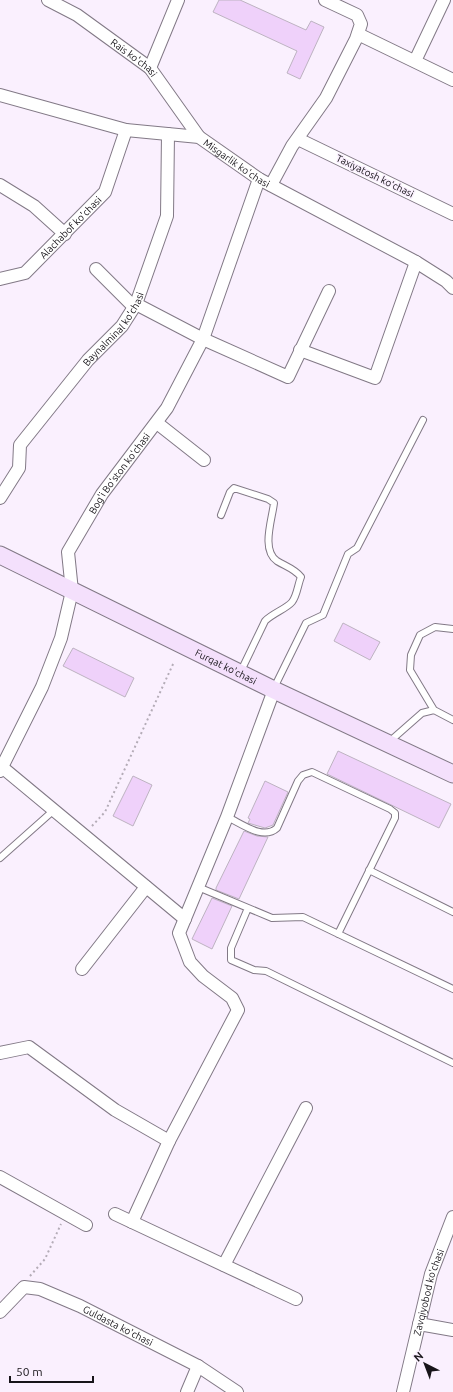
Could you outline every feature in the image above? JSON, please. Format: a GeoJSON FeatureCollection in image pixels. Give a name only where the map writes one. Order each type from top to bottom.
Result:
{"type":"FeatureCollection","features":[{"type":"Feature","properties":{"kind":"main road","name":"Furqat ko'chasi"},"geometry":{"type":"LineString","coordinates":[[0,554],[274,690],[453,774]]}},
{"type":"Feature","properties":{"kind":"street","name":"Rais ko'chasi"},"geometry":{"type":"LineString","coordinates":[[48,0],[77,15],[150,68],[199,137]]}},
{"type":"Feature","properties":{"kind":"street"},"geometry":{"type":"LineString","coordinates":[[150,68],[178,0]]}},
{"type":"Feature","properties":{"kind":"street"},"geometry":{"type":"LineString","coordinates":[[271,185],[298,139],[326,98],[358,34],[361,24],[356,15],[325,0]]}},
{"type":"Feature","properties":{"kind":"street"},"geometry":{"type":"LineString","coordinates":[[415,61],[444,0]]}},
{"type":"Feature","properties":{"kind":"street"},"geometry":{"type":"LineString","coordinates":[[358,34],[453,80]]}},
{"type":"Feature","properties":{"kind":"street","name":"Misgarlik ko'chasi"},"geometry":{"type":"LineString","coordinates":[[0,95],[126,130],[199,137],[259,178],[416,262],[446,281],[453,288]]}},
{"type":"Feature","properties":{"kind":"street","name":"Alachabof ko'chasi"},"geometry":{"type":"LineString","coordinates":[[0,279],[25,273],[105,192],[126,130]]}},
{"type":"Feature","properties":{"kind":"street","name":"Baynalminal ko'chasi"},"geometry":{"type":"LineString","coordinates":[[0,498],[20,468],[20,445],[88,360],[122,326],[135,306],[167,216],[168,134]]}},
{"type":"Feature","properties":{"kind":"street","name":"Taxiyatosh koʻchasi"},"geometry":{"type":"LineString","coordinates":[[298,139],[453,214]]}},
{"type":"Feature","properties":{"kind":"street","name":"Bog'i Bo'ston ko'chasi"},"geometry":{"type":"LineString","coordinates":[[1,770],[42,686],[61,638],[72,591],[68,552],[102,494],[157,423],[203,339],[259,178]]}},
{"type":"Feature","properties":{"kind":"street"},"geometry":{"type":"LineString","coordinates":[[0,185],[34,206],[65,234]]}},
{"type":"Feature","properties":{"kind":"street"},"geometry":{"type":"LineString","coordinates":[[300,350],[376,378],[416,262]]}},
{"type":"Feature","properties":{"kind":"street"},"geometry":{"type":"LineString","coordinates":[[96,269],[135,306],[203,339],[288,376],[329,291]]}},
{"type":"Feature","properties":{"kind":"street"},"geometry":{"type":"LineString","coordinates":[[157,423],[204,460]]}},
{"type":"Feature","properties":{"kind":"street"},"geometry":{"type":"LineString","coordinates":[[132,1222],[169,1140],[238,1010],[232,998],[203,976],[190,962],[179,934],[227,816],[274,690]]}},
{"type":"Feature","properties":{"kind":"street"},"geometry":{"type":"LineString","coordinates":[[1,770],[54,810],[185,919]]}},
{"type":"Feature","properties":{"kind":"street"},"geometry":{"type":"LineString","coordinates":[[82,969],[146,887]]}},
{"type":"Feature","properties":{"kind":"street"},"geometry":{"type":"LineString","coordinates":[[0,1053],[29,1047],[115,1110],[169,1140]]}},
{"type":"Feature","properties":{"kind":"street"},"geometry":{"type":"LineString","coordinates":[[224,1265],[306,1108]]}},
{"type":"Feature","properties":{"kind":"street"},"geometry":{"type":"LineString","coordinates":[[0,1177],[86,1225]]}},
{"type":"Feature","properties":{"kind":"street"},"geometry":{"type":"LineString","coordinates":[[115,1214],[296,1300]]}},
{"type":"Feature","properties":{"kind":"street","name":"Zavqiyobod ko'chasi"},"geometry":{"type":"LineString","coordinates":[[403,1392],[431,1274],[453,1217]]}},
{"type":"Feature","properties":{"kind":"street"},"geometry":{"type":"LineString","coordinates":[[0,1312],[24,1287]]}},
{"type":"Feature","properties":{"kind":"street","name":"Guldasta ko'chasi"},"geometry":{"type":"LineString","coordinates":[[24,1287],[40,1289],[80,1306],[198,1366],[237,1392]]}},
{"type":"Feature","properties":{"kind":"street"},"geometry":{"type":"LineString","coordinates":[[419,1324],[453,1330]]}},
{"type":"Feature","properties":{"kind":"street"},"geometry":{"type":"LineString","coordinates":[[187,1392],[198,1366]]}},
{"type":"Feature","properties":{"kind":"lane"},"geometry":{"type":"LineString","coordinates":[[274,690],[306,623],[323,615],[348,554],[357,548],[423,420]]}},
{"type":"Feature","properties":{"kind":"lane"},"geometry":{"type":"LineString","coordinates":[[221,515],[230,492],[234,488],[268,499],[274,504],[268,547],[275,559],[301,577],[293,601],[286,607],[271,614],[265,620],[240,673]]}},
{"type":"Feature","properties":{"kind":"lane"},"geometry":{"type":"LineString","coordinates":[[453,629],[435,627],[420,635],[411,655],[410,670],[434,710],[453,720]]}},
{"type":"Feature","properties":{"kind":"lane"},"geometry":{"type":"LineString","coordinates":[[388,743],[422,713],[434,710]]}},
{"type":"Feature","properties":{"kind":"lane"},"geometry":{"type":"LineString","coordinates":[[227,816],[263,834],[272,833],[277,828],[298,781],[303,775],[312,772],[390,809],[394,813],[395,818],[338,934]]}},
{"type":"Feature","properties":{"kind":"lane"},"geometry":{"type":"LineString","coordinates":[[0,858],[54,810]]}},
{"type":"Feature","properties":{"kind":"lane"},"geometry":{"type":"LineString","coordinates":[[369,870],[453,912]]}},
{"type":"Feature","properties":{"kind":"lane"},"geometry":{"type":"LineString","coordinates":[[198,887],[272,918],[302,917],[453,989]]}},
{"type":"Feature","properties":{"kind":"lane"},"geometry":{"type":"LineString","coordinates":[[248,908],[231,948],[231,960],[254,970],[266,971],[453,1062]]}},
{"type":"Feature","properties":{"kind":"path"},"geometry":{"type":"LineString","coordinates":[[83,835],[106,812],[174,662]]}},
{"type":"Feature","properties":{"kind":"path"},"geometry":{"type":"LineString","coordinates":[[24,1287],[30,1276],[45,1258],[66,1214]]}},
{"type":"Feature","properties":{"kind":"building"},"geometry":{"type":"Polygon","coordinates":[[[219,0],[240,0],[306,30],[311,21],[324,27],[300,79],[287,73],[297,51],[213,12],[219,0]]]}},
{"type":"Feature","properties":{"kind":"building"},"geometry":{"type":"Polygon","coordinates":[[[343,623],[380,642],[370,660],[334,641],[343,623]]]}},
{"type":"Feature","properties":{"kind":"building"},"geometry":{"type":"Polygon","coordinates":[[[73,648],[134,678],[125,697],[63,666],[73,648]]]}},
{"type":"Feature","properties":{"kind":"building"},"geometry":{"type":"Polygon","coordinates":[[[338,751],[451,804],[439,828],[327,774],[338,751]]]}},
{"type":"Feature","properties":{"kind":"building"},"geometry":{"type":"Polygon","coordinates":[[[133,776],[152,785],[133,826],[113,816],[133,776]]]}},
{"type":"Feature","properties":{"kind":"building"},"geometry":{"type":"Polygon","coordinates":[[[265,781],[288,792],[273,825],[265,828],[248,823],[250,819],[248,818],[265,781]]]}},
{"type":"Feature","properties":{"kind":"building"},"geometry":{"type":"Polygon","coordinates":[[[244,831],[257,836],[268,837],[239,899],[216,890],[216,888],[244,831]]]}},
{"type":"Feature","properties":{"kind":"building"},"geometry":{"type":"Polygon","coordinates":[[[212,898],[232,906],[212,949],[192,939],[212,898]]]}}]}
